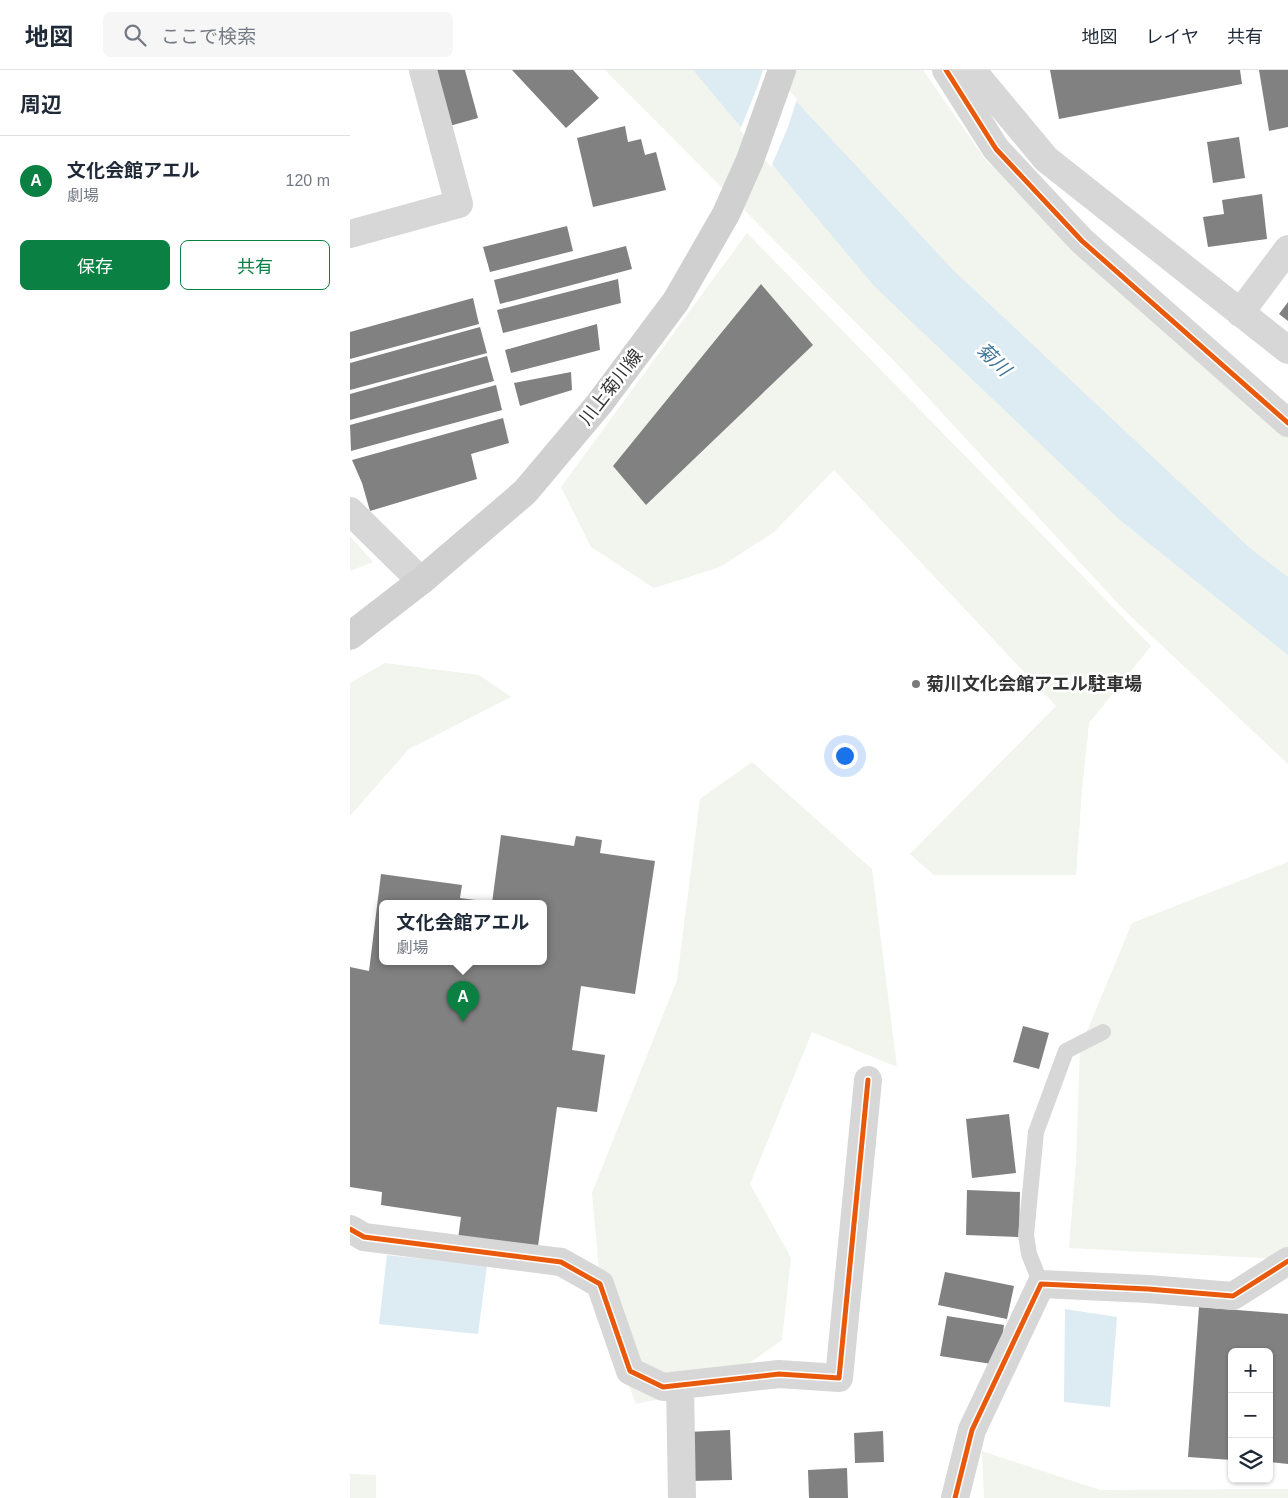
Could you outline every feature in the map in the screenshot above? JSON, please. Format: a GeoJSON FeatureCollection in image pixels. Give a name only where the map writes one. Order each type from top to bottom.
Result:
{"type":"FeatureCollection","features":[{"type":"Feature","properties":{"kind":"main road","name":"川上菊川線"},"geometry":{"type":"LineString","coordinates":[[350,636],[421,581],[525,492],[599,404],[676,301],[726,214],[750,160],[782,70]]}},
{"type":"Feature","properties":{"kind":"street"},"geometry":{"type":"LineString","coordinates":[[350,234],[459,204],[423,70]]}},
{"type":"Feature","properties":{"kind":"street"},"geometry":{"type":"LineString","coordinates":[[946,70],[996,148],[1082,241],[1288,423]]}},
{"type":"Feature","properties":{"kind":"street"},"geometry":{"type":"LineString","coordinates":[[972,70],[1046,159],[1288,350]]}},
{"type":"Feature","properties":{"kind":"street"},"geometry":{"type":"LineString","coordinates":[[1240,313],[1288,249]]}},
{"type":"Feature","properties":{"kind":"street"},"geometry":{"type":"LineString","coordinates":[[350,511],[421,581]]}},
{"type":"Feature","properties":{"kind":"street"},"geometry":{"type":"LineString","coordinates":[[350,1229],[364,1237],[561,1262],[600,1284],[630,1371],[663,1387],[779,1374],[839,1378],[868,1080]]}},
{"type":"Feature","properties":{"kind":"street"},"geometry":{"type":"LineString","coordinates":[[955,1498],[972,1430],[1040,1284],[1148,1289],[1233,1296],[1288,1261]]}},
{"type":"Feature","properties":{"kind":"street"},"geometry":{"type":"LineString","coordinates":[[680,1385],[682,1498]]}},
{"type":"Feature","properties":{"kind":"lane"},"geometry":{"type":"LineString","coordinates":[[1040,1284],[1026,1235],[1036,1132],[1066,1052],[1103,1032]]}},
{"type":"Feature","properties":{"kind":"shaded area"},"geometry":{"type":"Polygon","coordinates":[[[605,70],[923,70],[987,162],[1288,423],[1288,764],[1123,609],[897,364],[605,70]]]}},
{"type":"Feature","properties":{"kind":"shaded area"},"geometry":{"type":"Polygon","coordinates":[[[747,233],[1151,646],[1089,723],[1076,875],[934,875],[910,854],[1056,706],[834,470],[774,532],[720,567],[654,588],[591,547],[561,487],[747,233]]]}},
{"type":"Feature","properties":{"kind":"shaded area"},"geometry":{"type":"Polygon","coordinates":[[[350,536],[373,562],[350,571],[350,536]]]}},
{"type":"Feature","properties":{"kind":"shaded area"},"geometry":{"type":"Polygon","coordinates":[[[385,663],[479,675],[511,697],[409,749],[350,816],[350,683],[385,663]]]}},
{"type":"Feature","properties":{"kind":"shaded area"},"geometry":{"type":"Polygon","coordinates":[[[752,762],[872,869],[897,1067],[812,1032],[750,1184],[791,1258],[782,1340],[716,1387],[636,1404],[603,1317],[592,1193],[677,980],[700,799],[752,762]]]}},
{"type":"Feature","properties":{"kind":"shaded area"},"geometry":{"type":"Polygon","coordinates":[[[1288,862],[1288,1254],[1284,1259],[1069,1248],[1076,1161],[1080,1048],[1132,923],[1288,862]]]}},
{"type":"Feature","properties":{"kind":"shaded area"},"geometry":{"type":"Polygon","coordinates":[[[982,1451],[1100,1490],[1288,1489],[1288,1498],[984,1498],[982,1451]]]}},
{"type":"Feature","properties":{"kind":"shaded area"},"geometry":{"type":"Polygon","coordinates":[[[350,1474],[376,1475],[376,1498],[350,1498],[350,1474]]]}},
{"type":"Feature","properties":{"kind":"water","name":"菊川"},"geometry":{"type":"Polygon","coordinates":[[[693,70],[767,70],[953,270],[1251,549],[1288,577],[1288,655],[1120,520],[875,287],[693,70]]]}},
{"type":"Feature","properties":{"kind":"water"},"geometry":{"type":"Polygon","coordinates":[[[387,1255],[487,1266],[478,1334],[379,1324],[387,1255]]]}},
{"type":"Feature","properties":{"kind":"water"},"geometry":{"type":"Polygon","coordinates":[[[1065,1309],[1117,1317],[1110,1407],[1064,1402],[1065,1309]]]}},
{"type":"Feature","properties":{"kind":"pier"},"geometry":{"type":"Polygon","coordinates":[[[763,70],[770,70],[797,99],[788,127],[771,167],[740,130],[763,70]]]}},
{"type":"Feature","properties":{"kind":"building"},"geometry":{"type":"Polygon","coordinates":[[[430,70],[465,70],[478,118],[446,127],[430,70]]]}},
{"type":"Feature","properties":{"kind":"building"},"geometry":{"type":"Polygon","coordinates":[[[512,70],[573,70],[599,98],[566,128],[512,70]]]}},
{"type":"Feature","properties":{"kind":"building"},"geometry":{"type":"Polygon","coordinates":[[[1050,70],[1240,70],[1242,84],[1059,119],[1050,70]]]}},
{"type":"Feature","properties":{"kind":"building"},"geometry":{"type":"Polygon","coordinates":[[[1259,70],[1288,70],[1288,127],[1269,131],[1259,70]]]}},
{"type":"Feature","properties":{"kind":"building"},"geometry":{"type":"Polygon","coordinates":[[[625,126],[628,142],[641,139],[645,155],[656,152],[666,190],[593,207],[577,138],[625,126]]]}},
{"type":"Feature","properties":{"kind":"building"},"geometry":{"type":"Polygon","coordinates":[[[1239,137],[1245,178],[1213,183],[1207,142],[1239,137]]]}},
{"type":"Feature","properties":{"kind":"building"},"geometry":{"type":"Polygon","coordinates":[[[1262,194],[1267,239],[1208,247],[1203,217],[1224,214],[1222,200],[1262,194]]]}},
{"type":"Feature","properties":{"kind":"building"},"geometry":{"type":"Polygon","coordinates":[[[567,226],[573,251],[490,272],[483,247],[567,226]]]}},
{"type":"Feature","properties":{"kind":"building"},"geometry":{"type":"Polygon","coordinates":[[[626,246],[632,269],[500,304],[494,280],[626,246]]]}},
{"type":"Feature","properties":{"kind":"building"},"geometry":{"type":"Polygon","coordinates":[[[618,279],[621,303],[503,333],[497,310],[618,279]]]}},
{"type":"Feature","properties":{"kind":"building"},"geometry":{"type":"Polygon","coordinates":[[[761,284],[813,345],[646,505],[613,466],[761,284]]]}},
{"type":"Feature","properties":{"kind":"building"},"geometry":{"type":"Polygon","coordinates":[[[473,298],[479,324],[350,359],[350,332],[473,298]]]}},
{"type":"Feature","properties":{"kind":"building"},"geometry":{"type":"Polygon","coordinates":[[[1288,302],[1288,321],[1279,314],[1288,302]]]}},
{"type":"Feature","properties":{"kind":"building"},"geometry":{"type":"Polygon","coordinates":[[[597,324],[600,350],[511,373],[505,350],[597,324]]]}},
{"type":"Feature","properties":{"kind":"building"},"geometry":{"type":"Polygon","coordinates":[[[480,327],[487,353],[350,390],[350,363],[480,327]]]}},
{"type":"Feature","properties":{"kind":"building"},"geometry":{"type":"Polygon","coordinates":[[[487,356],[494,381],[350,420],[350,394],[487,356]]]}},
{"type":"Feature","properties":{"kind":"building"},"geometry":{"type":"Polygon","coordinates":[[[571,372],[572,390],[520,406],[514,383],[571,372]]]}},
{"type":"Feature","properties":{"kind":"building"},"geometry":{"type":"Polygon","coordinates":[[[496,385],[502,410],[351,451],[350,425],[496,385]]]}},
{"type":"Feature","properties":{"kind":"building"},"geometry":{"type":"Polygon","coordinates":[[[503,418],[509,443],[471,454],[477,479],[370,511],[362,483],[352,460],[503,418]]]}},
{"type":"Feature","properties":{"kind":"building"},"geometry":{"type":"Polygon","coordinates":[[[501,835],[574,846],[576,836],[602,840],[600,853],[655,861],[635,994],[581,986],[572,1050],[605,1055],[597,1112],[557,1107],[538,1246],[457,1246],[461,1217],[381,1205],[382,1192],[350,1187],[350,967],[369,971],[381,874],[462,885],[460,898],[476,900],[379,900],[379,965],[547,965],[547,900],[492,900],[501,835]]]}},
{"type":"Feature","properties":{"kind":"building"},"geometry":{"type":"Polygon","coordinates":[[[1023,1026],[1049,1033],[1039,1069],[1013,1062],[1023,1026]]]}},
{"type":"Feature","properties":{"kind":"building"},"geometry":{"type":"Polygon","coordinates":[[[1009,1114],[1016,1173],[972,1178],[966,1119],[1009,1114]]]}},
{"type":"Feature","properties":{"kind":"building"},"geometry":{"type":"Polygon","coordinates":[[[967,1190],[1020,1192],[1019,1237],[966,1235],[967,1190]]]}},
{"type":"Feature","properties":{"kind":"building"},"geometry":{"type":"Polygon","coordinates":[[[945,1272],[1014,1286],[1007,1319],[938,1305],[945,1272]]]}},
{"type":"Feature","properties":{"kind":"building"},"geometry":{"type":"Polygon","coordinates":[[[1199,1307],[1288,1314],[1288,1464],[1273,1462],[1273,1348],[1228,1348],[1228,1460],[1188,1457],[1199,1307]]]}},
{"type":"Feature","properties":{"kind":"building"},"geometry":{"type":"Polygon","coordinates":[[[947,1316],[1004,1325],[998,1365],[940,1356],[947,1316]]]}},
{"type":"Feature","properties":{"kind":"building"},"geometry":{"type":"Polygon","coordinates":[[[730,1430],[732,1480],[690,1481],[688,1432],[730,1430]]]}},
{"type":"Feature","properties":{"kind":"building"},"geometry":{"type":"Polygon","coordinates":[[[883,1431],[884,1462],[855,1463],[854,1433],[883,1431]]]}},
{"type":"Feature","properties":{"kind":"building"},"geometry":{"type":"Polygon","coordinates":[[[847,1468],[848,1498],[809,1498],[808,1470],[847,1468]]]}},
{"type":"Feature","properties":{"kind":"cycle path"},"geometry":{"type":"LineString","coordinates":[[946,70],[996,149],[1082,241],[1288,423]]}},
{"type":"Feature","properties":{"kind":"cycle path"},"geometry":{"type":"LineString","coordinates":[[350,1229],[364,1237],[561,1262],[600,1284],[630,1371],[663,1387],[779,1374],[839,1378],[868,1080]]}},
{"type":"Feature","properties":{"kind":"cycle path"},"geometry":{"type":"LineString","coordinates":[[955,1498],[972,1430],[1041,1284],[1148,1289],[1233,1296],[1288,1261]]}},
{"type":"Feature","properties":{"kind":"place","name":"菊川文化会館アエル駐車場"},"geometry":{"type":"Point","coordinates":[916,684]}},
{"type":"Feature","properties":{"kind":"place","name":"文化会館アエル"},"geometry":{"type":"Point","coordinates":[463,1022]}}]}
